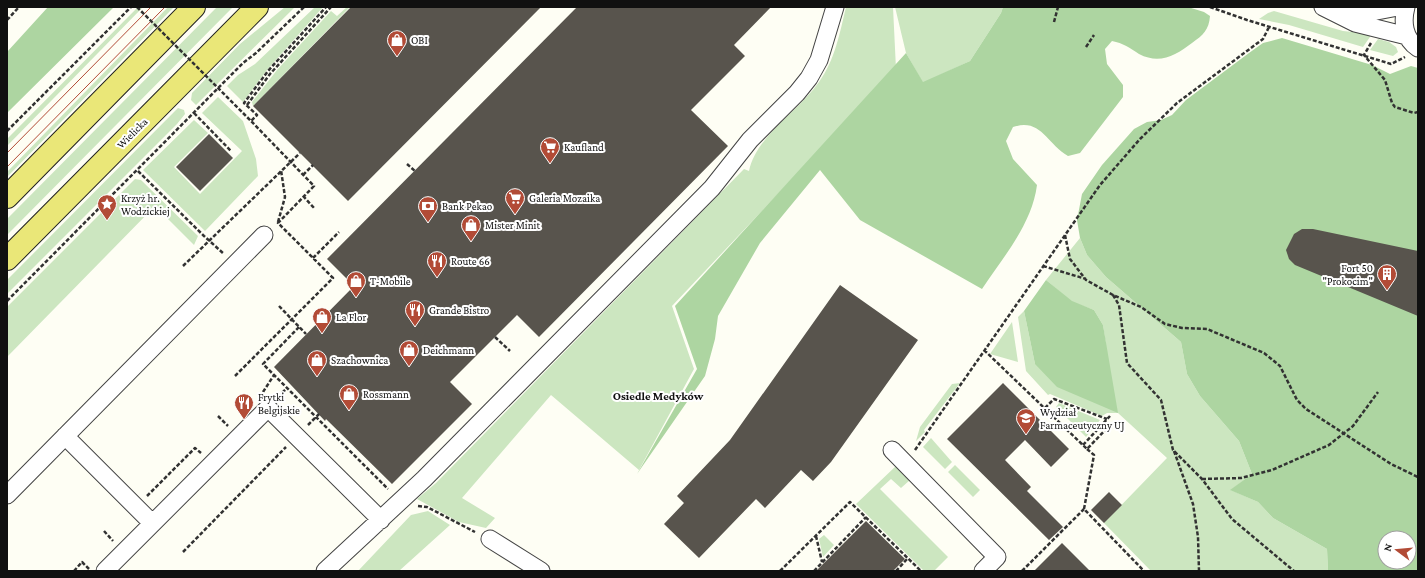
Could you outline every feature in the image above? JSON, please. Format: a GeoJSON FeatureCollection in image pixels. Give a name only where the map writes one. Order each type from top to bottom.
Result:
{"type":"FeatureCollection","features":[{"type":"Feature","properties":{"kind":"main road"},"geometry":{"type":"LineString","coordinates":[[7,197],[194,7]]}},
{"type":"Feature","properties":{"kind":"main road","name":"Wielicka"},"geometry":{"type":"LineString","coordinates":[[7,259],[257,7]]}},
{"type":"Feature","properties":{"kind":"street"},"geometry":{"type":"LineString","coordinates":[[325,571],[381,520],[712,188],[750,140],[810,78],[820,60],[835,7]]}},
{"type":"Feature","properties":{"kind":"street"},"geometry":{"type":"LineString","coordinates":[[1323,7],[1355,23],[1411,47]]}},
{"type":"Feature","properties":{"kind":"street"},"geometry":{"type":"LineString","coordinates":[[1337,7],[1377,11],[1398,7]]}},
{"type":"Feature","properties":{"kind":"street"},"geometry":{"type":"LineString","coordinates":[[1406,7],[1404,26],[1411,47]]}},
{"type":"Feature","properties":{"kind":"street"},"geometry":{"type":"LineString","coordinates":[[7,495],[264,235]]}},
{"type":"Feature","properties":{"kind":"street"},"geometry":{"type":"LineString","coordinates":[[97,570],[152,523],[268,408],[381,520]]}},
{"type":"Feature","properties":{"kind":"street"},"geometry":{"type":"LineString","coordinates":[[65,436],[152,523]]}},
{"type":"Feature","properties":{"kind":"street"},"geometry":{"type":"LineString","coordinates":[[892,450],[997,557],[984,571]]}},
{"type":"Feature","properties":{"kind":"street"},"geometry":{"type":"LineString","coordinates":[[490,539],[541,571]]}},
{"type":"Feature","properties":{"kind":"path"},"geometry":{"type":"LineString","coordinates":[[7,20],[19,7]]}},
{"type":"Feature","properties":{"kind":"path"},"geometry":{"type":"LineString","coordinates":[[7,131],[131,7]]}},
{"type":"Feature","properties":{"kind":"path"},"geometry":{"type":"LineString","coordinates":[[137,7],[314,186],[264,235]]}},
{"type":"Feature","properties":{"kind":"path"},"geometry":{"type":"LineString","coordinates":[[7,301],[138,171],[243,63],[256,53],[304,7]]}},
{"type":"Feature","properties":{"kind":"path"},"geometry":{"type":"LineString","coordinates":[[251,121],[257,115],[244,103],[268,71],[326,7]]}},
{"type":"Feature","properties":{"kind":"path"},"geometry":{"type":"LineString","coordinates":[[247,105],[270,74],[331,7]]}},
{"type":"Feature","properties":{"kind":"path"},"geometry":{"type":"LineString","coordinates":[[1054,22],[1058,7]]}},
{"type":"Feature","properties":{"kind":"path"},"geometry":{"type":"LineString","coordinates":[[1210,7],[1269,27],[1391,64],[1400,61],[1411,47]]}},
{"type":"Feature","properties":{"kind":"path"},"geometry":{"type":"LineString","coordinates":[[905,464],[1100,185],[1140,139],[1177,102],[1263,39],[1269,27]]}},
{"type":"Feature","properties":{"kind":"path"},"geometry":{"type":"LineString","coordinates":[[1086,47],[1094,35]]}},
{"type":"Feature","properties":{"kind":"path"},"geometry":{"type":"LineString","coordinates":[[1364,55],[1385,80],[1392,103],[1395,107],[1414,114],[1418,112]]}},
{"type":"Feature","properties":{"kind":"path"},"geometry":{"type":"LineString","coordinates":[[194,114],[231,151]]}},
{"type":"Feature","properties":{"kind":"path"},"geometry":{"type":"LineString","coordinates":[[183,266],[300,153]]}},
{"type":"Feature","properties":{"kind":"path"},"geometry":{"type":"LineString","coordinates":[[407,164],[415,171]]}},
{"type":"Feature","properties":{"kind":"path"},"geometry":{"type":"LineString","coordinates":[[303,175],[313,165]]}},
{"type":"Feature","properties":{"kind":"path"},"geometry":{"type":"LineString","coordinates":[[278,222],[285,197],[281,170]]}},
{"type":"Feature","properties":{"kind":"path"},"geometry":{"type":"LineString","coordinates":[[138,171],[209,241],[236,264]]}},
{"type":"Feature","properties":{"kind":"path"},"geometry":{"type":"LineString","coordinates":[[303,196],[315,209]]}},
{"type":"Feature","properties":{"kind":"path"},"geometry":{"type":"LineString","coordinates":[[235,376],[333,278],[278,222]]}},
{"type":"Feature","properties":{"kind":"path"},"geometry":{"type":"LineString","coordinates":[[313,258],[339,232]]}},
{"type":"Feature","properties":{"kind":"path"},"geometry":{"type":"LineString","coordinates":[[1065,235],[1070,258],[1086,280]]}},
{"type":"Feature","properties":{"kind":"path"},"geometry":{"type":"LineString","coordinates":[[1043,266],[1086,280],[1113,295],[1141,307],[1166,324],[1182,328],[1207,329],[1264,353],[1280,366],[1297,400],[1319,418],[1391,464],[1418,476]]}},
{"type":"Feature","properties":{"kind":"path"},"geometry":{"type":"LineString","coordinates":[[1113,295],[1120,305],[1127,363],[1161,400],[1173,450],[1193,504],[1198,537],[1199,571]]}},
{"type":"Feature","properties":{"kind":"path"},"geometry":{"type":"LineString","coordinates":[[279,306],[306,334]]}},
{"type":"Feature","properties":{"kind":"path"},"geometry":{"type":"LineString","coordinates":[[299,327],[262,364],[317,416],[390,490],[415,506],[427,507],[490,539]]}},
{"type":"Feature","properties":{"kind":"path"},"geometry":{"type":"LineString","coordinates":[[495,337],[510,351]]}},
{"type":"Feature","properties":{"kind":"path"},"geometry":{"type":"LineString","coordinates":[[984,350],[1094,455],[1084,509],[1022,571]]}},
{"type":"Feature","properties":{"kind":"path"},"geometry":{"type":"LineString","coordinates":[[1202,479],[1241,478],[1272,470],[1329,445],[1353,426],[1378,392]]}},
{"type":"Feature","properties":{"kind":"path"},"geometry":{"type":"LineString","coordinates":[[1045,408],[1054,399],[1107,420]]}},
{"type":"Feature","properties":{"kind":"path"},"geometry":{"type":"LineString","coordinates":[[218,416],[230,428]]}},
{"type":"Feature","properties":{"kind":"path"},"geometry":{"type":"LineString","coordinates":[[183,552],[317,416]]}},
{"type":"Feature","properties":{"kind":"path"},"geometry":{"type":"LineString","coordinates":[[1083,445],[1110,416]]}},
{"type":"Feature","properties":{"kind":"path"},"geometry":{"type":"LineString","coordinates":[[1087,449],[1110,425]]}},
{"type":"Feature","properties":{"kind":"path"},"geometry":{"type":"LineString","coordinates":[[142,491],[147,496],[195,448],[203,455]]}},
{"type":"Feature","properties":{"kind":"path"},"geometry":{"type":"LineString","coordinates":[[1173,450],[1202,479],[1232,519],[1294,571]]}},
{"type":"Feature","properties":{"kind":"path"},"geometry":{"type":"LineString","coordinates":[[780,571],[850,502],[921,571]]}},
{"type":"Feature","properties":{"kind":"path"},"geometry":{"type":"LineString","coordinates":[[1084,509],[1144,571]]}},
{"type":"Feature","properties":{"kind":"path"},"geometry":{"type":"LineString","coordinates":[[814,571],[866,517]]}},
{"type":"Feature","properties":{"kind":"path"},"geometry":{"type":"LineString","coordinates":[[104,532],[116,543]]}},
{"type":"Feature","properties":{"kind":"path"},"geometry":{"type":"LineString","coordinates":[[816,536],[822,563]]}},
{"type":"Feature","properties":{"kind":"path"},"geometry":{"type":"LineString","coordinates":[[896,571],[908,558]]}},
{"type":"Feature","properties":{"kind":"path"},"geometry":{"type":"LineString","coordinates":[[74,571],[82,562],[97,570]]}},
{"type":"Feature","properties":{"kind":"green space"},"geometry":{"type":"Polygon","coordinates":[[[48,7],[114,7],[7,113],[7,52],[48,7]]]}},
{"type":"Feature","properties":{"kind":"green space"},"geometry":{"type":"Polygon","coordinates":[[[138,7],[143,7],[7,146],[7,139],[138,7]]]}},
{"type":"Feature","properties":{"kind":"green space"},"geometry":{"type":"Polygon","coordinates":[[[168,7],[174,7],[7,177],[7,172],[168,7]]]}},
{"type":"Feature","properties":{"kind":"green space"},"geometry":{"type":"Polygon","coordinates":[[[217,7],[233,7],[7,235],[7,219],[217,7]]]}},
{"type":"Feature","properties":{"kind":"green space"},"geometry":{"type":"Polygon","coordinates":[[[285,7],[295,7],[196,105],[191,100],[192,93],[240,44],[285,7]]]}},
{"type":"Feature","properties":{"kind":"green space"},"geometry":{"type":"Polygon","coordinates":[[[315,7],[323,7],[267,70],[243,102],[227,86],[238,75],[255,64],[315,7]]]}},
{"type":"Feature","properties":{"kind":"green space"},"geometry":{"type":"Polygon","coordinates":[[[347,7],[350,7],[253,106],[252,102],[277,70],[331,11],[337,16],[347,7]]]}},
{"type":"Feature","properties":{"kind":"green space"},"geometry":{"type":"Polygon","coordinates":[[[846,7],[893,7],[896,69],[672,306],[694,369],[639,470],[551,395],[462,498],[495,518],[486,528],[459,522],[417,499],[436,483],[744,169],[749,171],[753,158],[760,146],[779,124],[811,93],[825,73],[836,46],[846,7]]]}},
{"type":"Feature","properties":{"kind":"green space"},"geometry":{"type":"Polygon","coordinates":[[[895,7],[1003,7],[1001,13],[970,61],[923,83],[906,53],[895,7]]]}},
{"type":"Feature","properties":{"kind":"green space"},"geometry":{"type":"Polygon","coordinates":[[[1003,7],[1188,7],[1204,12],[1210,16],[1207,29],[1202,35],[1174,55],[1161,59],[1147,57],[1123,44],[1112,41],[1105,49],[1107,64],[1123,85],[1123,97],[1080,153],[1068,156],[1060,151],[1043,133],[1037,129],[1022,125],[1013,127],[1006,141],[1013,159],[1037,185],[1034,199],[1023,226],[1008,252],[982,289],[860,220],[820,170],[760,243],[718,316],[715,339],[705,376],[637,474],[697,369],[675,306],[906,53],[923,82],[970,61],[1001,13],[1003,7]]]}},
{"type":"Feature","properties":{"kind":"green space"},"geometry":{"type":"Polygon","coordinates":[[[1274,11],[1343,31],[1372,34],[1363,47],[1289,25],[1259,19],[1274,11]]]}},
{"type":"Feature","properties":{"kind":"green space"},"geometry":{"type":"Polygon","coordinates":[[[1282,38],[1372,65],[1390,74],[1411,66],[1418,68],[1418,571],[1328,571],[1327,549],[1273,518],[1258,502],[1230,490],[1252,474],[1239,441],[1200,396],[1187,374],[1181,342],[1106,277],[1087,255],[1080,238],[1077,220],[1082,194],[1102,165],[1134,129],[1147,122],[1161,120],[1172,115],[1186,100],[1263,43],[1282,38]]]}},
{"type":"Feature","properties":{"kind":"green space"},"geometry":{"type":"Polygon","coordinates":[[[1378,39],[1389,42],[1396,47],[1398,52],[1393,56],[1370,50],[1378,39]]]}},
{"type":"Feature","properties":{"kind":"green space"},"geometry":{"type":"Polygon","coordinates":[[[218,97],[243,121],[256,159],[258,176],[205,231],[143,170],[194,120],[208,133],[174,167],[200,194],[242,151],[202,113],[218,97]]]}},
{"type":"Feature","properties":{"kind":"green space"},"geometry":{"type":"Polygon","coordinates":[[[178,108],[184,110],[185,114],[177,124],[7,294],[7,280],[178,108]]]}},
{"type":"Feature","properties":{"kind":"green space"},"geometry":{"type":"Polygon","coordinates":[[[135,179],[141,180],[198,236],[194,245],[155,206],[7,357],[7,307],[135,179]]]}},
{"type":"Feature","properties":{"kind":"green space"},"geometry":{"type":"Polygon","coordinates":[[[1080,238],[1087,255],[1106,277],[1181,342],[1187,374],[1200,396],[1239,441],[1252,474],[1231,490],[1258,502],[1273,518],[1327,549],[1328,571],[1151,571],[1104,523],[1167,458],[1118,413],[1107,413],[1102,416],[1050,394],[1048,395],[1026,371],[1018,317],[1024,311],[1035,364],[1106,345],[1103,325],[1094,310],[1072,302],[1046,280],[1080,238]]]}},
{"type":"Feature","properties":{"kind":"green space"},"geometry":{"type":"Polygon","coordinates":[[[1046,280],[1072,301],[1094,310],[1103,325],[1118,413],[1057,387],[1035,364],[1024,311],[1046,280]]]}},
{"type":"Feature","properties":{"kind":"green space"},"geometry":{"type":"Polygon","coordinates":[[[1012,322],[1018,362],[990,354],[1012,322]]]}},
{"type":"Feature","properties":{"kind":"green space"},"geometry":{"type":"Polygon","coordinates":[[[960,383],[924,430],[925,432],[916,441],[920,427],[952,384],[960,383]]]}},
{"type":"Feature","properties":{"kind":"green space"},"geometry":{"type":"Polygon","coordinates":[[[1059,403],[1100,420],[1086,437],[1056,407],[1059,403]]]}},
{"type":"Feature","properties":{"kind":"green space"},"geometry":{"type":"Polygon","coordinates":[[[931,438],[952,462],[945,469],[923,447],[931,438]]]}},
{"type":"Feature","properties":{"kind":"green space"},"geometry":{"type":"Polygon","coordinates":[[[955,465],[980,490],[973,497],[948,472],[955,465]]]}},
{"type":"Feature","properties":{"kind":"green space"},"geometry":{"type":"Polygon","coordinates":[[[896,466],[910,480],[901,488],[891,479],[880,489],[948,557],[934,571],[924,571],[856,504],[896,466]]]}},
{"type":"Feature","properties":{"kind":"green space"},"geometry":{"type":"Polygon","coordinates":[[[428,511],[450,525],[399,571],[358,571],[411,515],[428,511]]]}},
{"type":"Feature","properties":{"kind":"green space"},"geometry":{"type":"Polygon","coordinates":[[[824,535],[834,545],[823,557],[819,539],[824,535]]]}},
{"type":"Feature","properties":{"kind":"building","name":"OBI"},"geometry":{"type":"Polygon","coordinates":[[[351,7],[541,7],[348,201],[253,106],[351,7]]]}},
{"type":"Feature","properties":{"kind":"building","name":"Galeria Mozaika"},"geometry":{"type":"Polygon","coordinates":[[[577,7],[771,7],[734,45],[745,56],[691,110],[728,146],[539,337],[517,315],[450,382],[472,404],[392,484],[326,419],[325,421],[274,367],[354,286],[327,259],[577,7]]]}},
{"type":"Feature","properties":{"kind":"building"},"geometry":{"type":"Polygon","coordinates":[[[209,134],[233,158],[200,191],[176,167],[209,134]]]}},
{"type":"Feature","properties":{"kind":"building","name":"Fort 50 \"Prokocim\""},"geometry":{"type":"Polygon","coordinates":[[[1302,229],[1313,229],[1418,251],[1418,316],[1295,265],[1289,259],[1286,250],[1294,234],[1302,229]]]}},
{"type":"Feature","properties":{"kind":"building"},"geometry":{"type":"Polygon","coordinates":[[[840,285],[918,340],[831,462],[813,481],[801,470],[765,508],[756,499],[699,558],[664,524],[684,503],[677,496],[730,440],[840,285]]]}},
{"type":"Feature","properties":{"kind":"building"},"geometry":{"type":"Polygon","coordinates":[[[1003,383],[1069,449],[1051,467],[1025,440],[1005,460],[1031,487],[1027,491],[1063,527],[1049,540],[947,439],[1003,383]]]}},
{"type":"Feature","properties":{"kind":"building"},"geometry":{"type":"Polygon","coordinates":[[[1109,492],[1122,505],[1104,523],[1091,510],[1109,492]]]}},
{"type":"Feature","properties":{"kind":"building"},"geometry":{"type":"Polygon","coordinates":[[[866,521],[905,559],[893,571],[816,571],[866,521]]]}},
{"type":"Feature","properties":{"kind":"building"},"geometry":{"type":"Polygon","coordinates":[[[1062,543],[1090,571],[1034,571],[1062,543]]]}},
{"type":"Feature","properties":{"kind":"tram line"},"geometry":{"type":"LineString","coordinates":[[7,153],[151,7]]}},
{"type":"Feature","properties":{"kind":"tram line"},"geometry":{"type":"LineString","coordinates":[[7,167],[165,7]]}},
{"type":"Feature","properties":{"kind":"place","name":"OBI"},"geometry":{"type":"Point","coordinates":[397,57]}},
{"type":"Feature","properties":{"kind":"place","name":"Kaufland"},"geometry":{"type":"Point","coordinates":[550,164]}},
{"type":"Feature","properties":{"kind":"place","name":"Galeria Mozaika"},"geometry":{"type":"Point","coordinates":[515,215]}},
{"type":"Feature","properties":{"kind":"place","name":"Krzyż hr. Wodzickiej"},"geometry":{"type":"Point","coordinates":[107,221]}},
{"type":"Feature","properties":{"kind":"place","name":"Bank Pekao"},"geometry":{"type":"Point","coordinates":[428,223]}},
{"type":"Feature","properties":{"kind":"place","name":"Mister Minit"},"geometry":{"type":"Point","coordinates":[471,242]}},
{"type":"Feature","properties":{"kind":"place","name":"Route 66"},"geometry":{"type":"Point","coordinates":[437,278]}},
{"type":"Feature","properties":{"kind":"place","name":"Fort 50 \"Prokocim\""},"geometry":{"type":"Point","coordinates":[1387,291]}},
{"type":"Feature","properties":{"kind":"place","name":"T-Mobile"},"geometry":{"type":"Point","coordinates":[356,298]}},
{"type":"Feature","properties":{"kind":"place","name":"Grande Bistro"},"geometry":{"type":"Point","coordinates":[415,327]}},
{"type":"Feature","properties":{"kind":"place","name":"La Flor"},"geometry":{"type":"Point","coordinates":[322,334]}},
{"type":"Feature","properties":{"kind":"place","name":"Deichmann"},"geometry":{"type":"Point","coordinates":[409,367]}},
{"type":"Feature","properties":{"kind":"place","name":"Szachownica"},"geometry":{"type":"Point","coordinates":[317,377]}},
{"type":"Feature","properties":{"kind":"place","name":"Rossmann"},"geometry":{"type":"Point","coordinates":[349,411]}},
{"type":"Feature","properties":{"kind":"place","name":"Frytki Belgijskie"},"geometry":{"type":"Point","coordinates":[244,420]}},
{"type":"Feature","properties":{"kind":"place","name":"Wydział Farmaceutyczny UJ"},"geometry":{"type":"Point","coordinates":[1026,435]}},
{"type":"Feature","properties":{"kind":"district","name":"Osiedle Medyków"},"geometry":{"type":"Point","coordinates":[658,396]}}]}
